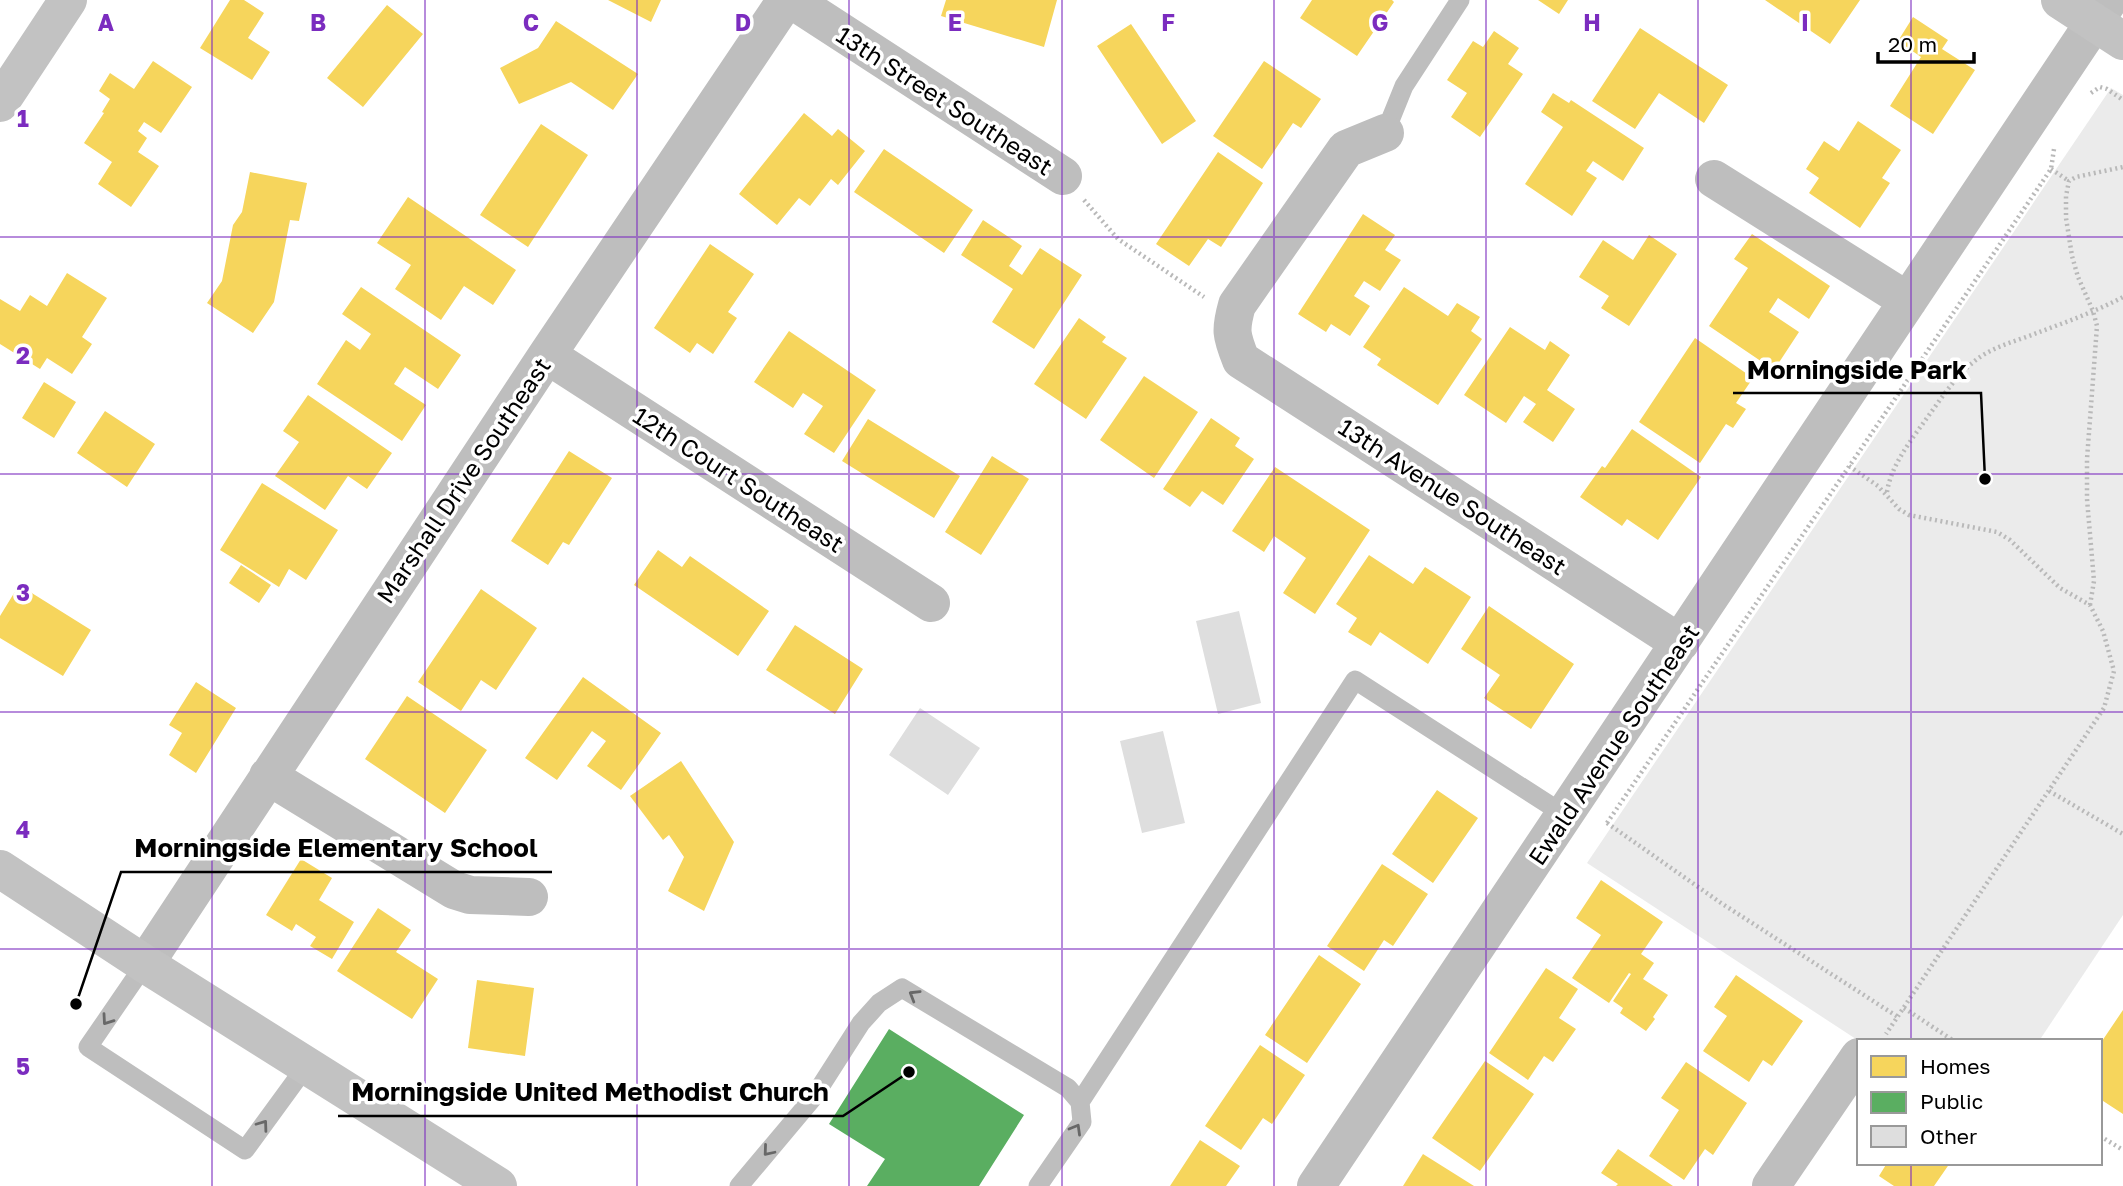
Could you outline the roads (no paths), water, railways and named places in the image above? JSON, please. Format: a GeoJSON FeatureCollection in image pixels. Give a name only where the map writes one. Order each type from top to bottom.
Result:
{"type":"FeatureCollection","features":[{"type":"Feature","properties":{"kind":"main road"},"geometry":{"type":"LineString","coordinates":[[0,103],[68,0]]}},
{"type":"Feature","properties":{"kind":"main road"},"geometry":{"type":"LineString","coordinates":[[2060,0],[2109,21]]}},
{"type":"Feature","properties":{"kind":"main road"},"geometry":{"type":"LineString","coordinates":[[0,869],[145,964],[498,1186]]}},
{"type":"Feature","properties":{"kind":"street","name":"Marshall Drive Southeast"},"geometry":{"type":"LineString","coordinates":[[145,964],[547,355],[786,0]]}},
{"type":"Feature","properties":{"kind":"street","name":"13th Street Southeast"},"geometry":{"type":"LineString","coordinates":[[792,0],[1063,176]]}},
{"type":"Feature","properties":{"kind":"street","name":"Ewald Avenue Southeast"},"geometry":{"type":"LineString","coordinates":[[1316,1186],[1908,301],[2109,21]]}},
{"type":"Feature","properties":{"kind":"street","name":"13th Avenue Southeast"},"geometry":{"type":"LineString","coordinates":[[1385,133],[1346,149],[1237,305],[1234,330],[1241,360],[1680,643]]}},
{"type":"Feature","properties":{"kind":"street"},"geometry":{"type":"LineString","coordinates":[[1714,179],[1908,301]]}},
{"type":"Feature","properties":{"kind":"street","name":"12th Court Southeast"},"geometry":{"type":"LineString","coordinates":[[547,355],[931,603]]}},
{"type":"Feature","properties":{"kind":"street"},"geometry":{"type":"LineString","coordinates":[[268,776],[454,890],[470,895],[528,897]]}},
{"type":"Feature","properties":{"kind":"street"},"geometry":{"type":"LineString","coordinates":[[1770,1186],[1857,1060]]}},
{"type":"Feature","properties":{"kind":"lane"},"geometry":{"type":"LineString","coordinates":[[1385,133],[1404,86],[1460,0]]}},
{"type":"Feature","properties":{"kind":"lane"},"geometry":{"type":"LineString","coordinates":[[1080,1102],[1355,680],[1570,808]]}},
{"type":"Feature","properties":{"kind":"lane"},"geometry":{"type":"LineString","coordinates":[[145,964],[88,1047],[245,1150],[307,1065]]}},
{"type":"Feature","properties":{"kind":"lane"},"geometry":{"type":"LineString","coordinates":[[739,1186],[813,1098],[861,1023],[879,1003],[902,988],[1068,1088],[1080,1102],[1082,1122],[1038,1186]]}},
{"type":"Feature","properties":{"kind":"place","name":"Morningside Park"},"geometry":{"type":"Point","coordinates":[1985,479]}},
{"type":"Feature","properties":{"kind":"place","name":"Morningside Elementary School"},"geometry":{"type":"Point","coordinates":[76,1004]}},
{"type":"Feature","properties":{"kind":"place","name":"Morningside United Methodist Church"},"geometry":{"type":"Point","coordinates":[909,1072]}}]}
